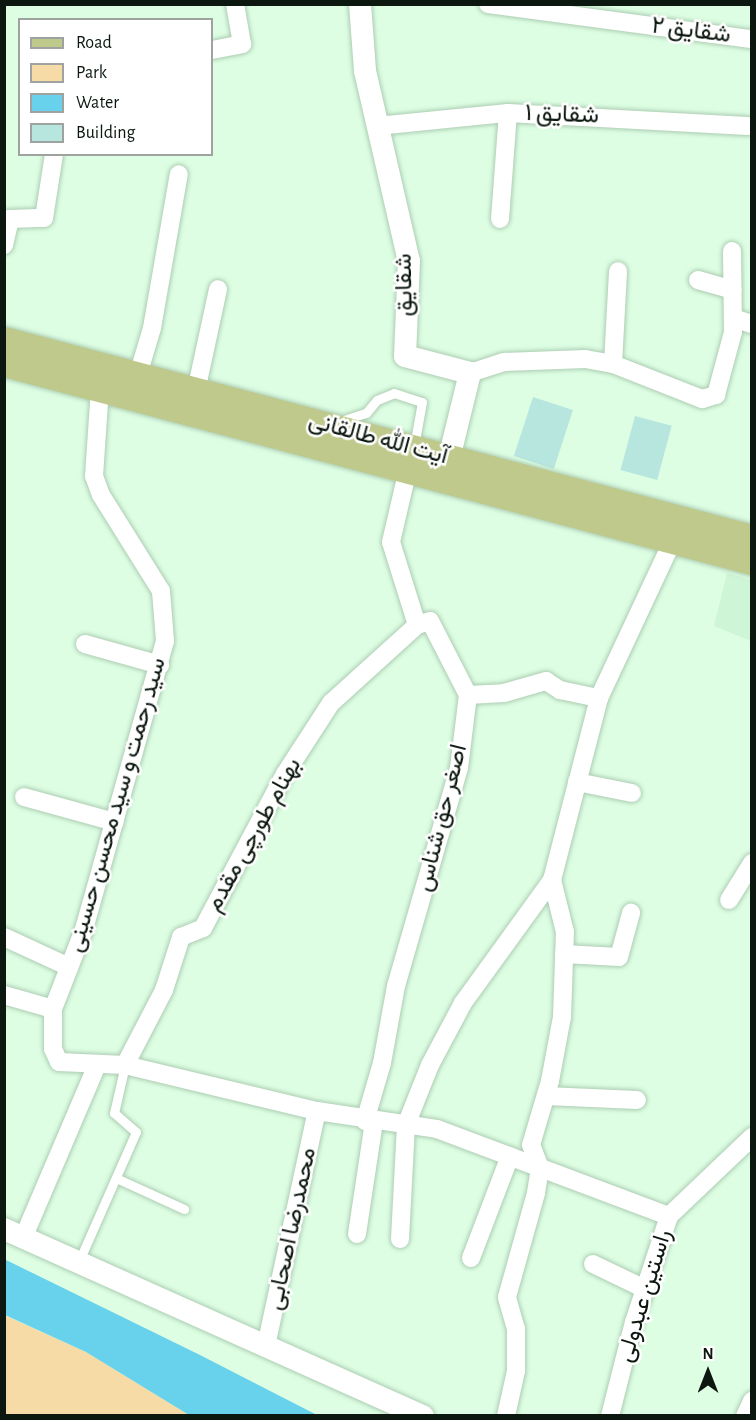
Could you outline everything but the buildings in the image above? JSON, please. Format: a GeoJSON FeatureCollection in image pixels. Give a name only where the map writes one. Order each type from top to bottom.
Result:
{"type":"FeatureCollection","features":[{"type":"Feature","properties":{"kind":"main road","name":"آیت الله طالقانی"},"geometry":{"type":"LineString","coordinates":[[4,340],[325,425],[411,459]]}},
{"type":"Feature","properties":{"kind":"main road","name":"آیت الله طالقانی"},"geometry":{"type":"LineString","coordinates":[[4,363],[100,388],[752,538]]}},
{"type":"Feature","properties":{"kind":"main road","name":"آیت الله طالقانی"},"geometry":{"type":"LineString","coordinates":[[446,468],[673,540],[752,561]]}},
{"type":"Feature","properties":{"kind":"street"},"geometry":{"type":"LineString","coordinates":[[213,50],[242,44],[235,4]]}},
{"type":"Feature","properties":{"kind":"street","name":"شقایق"},"geometry":{"type":"LineString","coordinates":[[360,4],[365,71],[409,261],[405,356],[470,373]]}},
{"type":"Feature","properties":{"kind":"street","name":"شقایق ۲"},"geometry":{"type":"LineString","coordinates":[[488,4],[752,39]]}},
{"type":"Feature","properties":{"kind":"street"},"geometry":{"type":"LineString","coordinates":[[500,219],[508,113]]}},
{"type":"Feature","properties":{"kind":"street","name":"شقایق ۱"},"geometry":{"type":"LineString","coordinates":[[377,126],[508,113],[748,126]]}},
{"type":"Feature","properties":{"kind":"street"},"geometry":{"type":"LineString","coordinates":[[4,245],[10,219],[44,218],[54,156]]}},
{"type":"Feature","properties":{"kind":"street"},"geometry":{"type":"LineString","coordinates":[[138,375],[152,328],[178,174]]}},
{"type":"Feature","properties":{"kind":"street"},"geometry":{"type":"LineString","coordinates":[[446,468],[470,373],[504,362],[540,358],[614,364],[702,399],[716,396],[733,318],[732,251]]}},
{"type":"Feature","properties":{"kind":"street"},"geometry":{"type":"LineString","coordinates":[[614,364],[618,271]]}},
{"type":"Feature","properties":{"kind":"street"},"geometry":{"type":"LineString","coordinates":[[698,280],[734,290]]}},
{"type":"Feature","properties":{"kind":"street"},"geometry":{"type":"LineString","coordinates":[[196,391],[218,290]]}},
{"type":"Feature","properties":{"kind":"street"},"geometry":{"type":"LineString","coordinates":[[733,318],[752,324]]}},
{"type":"Feature","properties":{"kind":"street","name":"سید رحمت و سید محسن حسینی"},"geometry":{"type":"LineString","coordinates":[[100,388],[94,476],[101,495],[161,591],[165,641],[115,822],[69,967],[53,1009],[53,1049],[59,1062],[125,1065],[317,1111],[370,1121],[437,1129],[669,1216]]}},
{"type":"Feature","properties":{"kind":"street"},"geometry":{"type":"LineString","coordinates":[[411,459],[391,542],[417,625],[430,621],[468,695],[504,693],[546,681],[560,690],[599,698]]}},
{"type":"Feature","properties":{"kind":"street"},"geometry":{"type":"LineString","coordinates":[[400,1239],[406,1125],[463,1003],[552,880],[599,698],[673,540]]}},
{"type":"Feature","properties":{"kind":"street","name":"بهنام طورچی مقدم"},"geometry":{"type":"LineString","coordinates":[[125,1065],[164,990],[181,937],[202,928],[285,774],[331,703],[417,625]]}},
{"type":"Feature","properties":{"kind":"street"},"geometry":{"type":"LineString","coordinates":[[85,644],[160,665]]}},
{"type":"Feature","properties":{"kind":"street","name":"اصغر حق شناس"},"geometry":{"type":"LineString","coordinates":[[357,1234],[370,1121],[396,987],[459,768],[468,695]]}},
{"type":"Feature","properties":{"kind":"street"},"geometry":{"type":"LineString","coordinates":[[577,782],[632,793]]}},
{"type":"Feature","properties":{"kind":"street"},"geometry":{"type":"LineString","coordinates":[[24,798],[115,822]]}},
{"type":"Feature","properties":{"kind":"street"},"geometry":{"type":"LineString","coordinates":[[729,900],[752,863]]}},
{"type":"Feature","properties":{"kind":"street"},"geometry":{"type":"LineString","coordinates":[[506,1416],[516,1371],[516,1329],[507,1298],[540,1168],[531,1145],[546,1096],[562,1017],[565,932],[552,880]]}},
{"type":"Feature","properties":{"kind":"street"},"geometry":{"type":"LineString","coordinates":[[564,954],[619,957],[631,914]]}},
{"type":"Feature","properties":{"kind":"street"},"geometry":{"type":"LineString","coordinates":[[4,937],[69,967]]}},
{"type":"Feature","properties":{"kind":"street"},"geometry":{"type":"LineString","coordinates":[[4,995],[53,1009]]}},
{"type":"Feature","properties":{"kind":"street"},"geometry":{"type":"LineString","coordinates":[[97,1065],[14,1232],[423,1416]]}},
{"type":"Feature","properties":{"kind":"street"},"geometry":{"type":"LineString","coordinates":[[546,1096],[637,1100]]}},
{"type":"Feature","properties":{"kind":"street","name":"محمدرضا اصحابی"},"geometry":{"type":"LineString","coordinates":[[266,1346],[317,1111]]}},
{"type":"Feature","properties":{"kind":"street","name":"راستین عبدولی"},"geometry":{"type":"LineString","coordinates":[[610,1416],[645,1289],[669,1216],[752,1137]]}},
{"type":"Feature","properties":{"kind":"street"},"geometry":{"type":"LineString","coordinates":[[471,1258],[510,1156]]}},
{"type":"Feature","properties":{"kind":"street"},"geometry":{"type":"LineString","coordinates":[[593,1264],[645,1289]]}},
{"type":"Feature","properties":{"kind":"street"},"geometry":{"type":"LineString","coordinates":[[745,1416],[752,1401]]}},
{"type":"Feature","properties":{"kind":"lane"},"geometry":{"type":"LineString","coordinates":[[325,425],[366,413],[377,400],[394,393],[422,402],[411,459]]}},
{"type":"Feature","properties":{"kind":"lane"},"geometry":{"type":"LineString","coordinates":[[78,1261],[136,1132],[114,1113],[125,1065]]}},
{"type":"Feature","properties":{"kind":"lane"},"geometry":{"type":"LineString","coordinates":[[116,1178],[184,1209]]}},
{"type":"Feature","properties":{"kind":"shaded area"},"geometry":{"type":"Polygon","coordinates":[[[727,573],[751,580],[751,641],[714,626],[727,573]]]}},
{"type":"Feature","properties":{"kind":"green space"},"geometry":{"type":"Polygon","coordinates":[[[4,1315],[86,1352],[189,1415],[5,1415],[4,1315]]]}},
{"type":"Feature","properties":{"kind":"water"},"geometry":{"type":"Polygon","coordinates":[[[4,1259],[317,1415],[189,1415],[86,1352],[5,1315],[4,1259]]]}}]}
